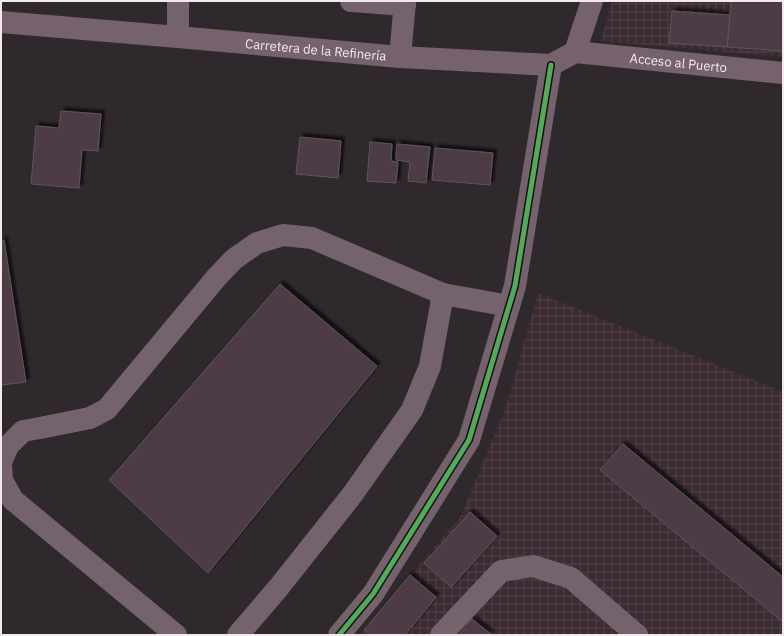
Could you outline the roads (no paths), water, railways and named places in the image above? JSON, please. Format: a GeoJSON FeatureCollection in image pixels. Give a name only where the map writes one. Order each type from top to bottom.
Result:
{"type":"FeatureCollection","features":[{"type":"Feature","properties":{"kind":"main road"},"geometry":{"type":"LineString","coordinates":[[551,65],[575,52],[592,1]]}},
{"type":"Feature","properties":{"kind":"main road","name":"Carretera de la Refinería"},"geometry":{"type":"LineString","coordinates":[[1,22],[400,57],[551,65]]}},
{"type":"Feature","properties":{"kind":"main road","name":"Acceso al Puerto"},"geometry":{"type":"LineString","coordinates":[[575,52],[783,73]]}},
{"type":"Feature","properties":{"kind":"street"},"geometry":{"type":"LineString","coordinates":[[178,1],[178,37]]}},
{"type":"Feature","properties":{"kind":"street"},"geometry":{"type":"LineString","coordinates":[[350,1],[405,3],[400,57]]}},
{"type":"Feature","properties":{"kind":"street"},"geometry":{"type":"LineString","coordinates":[[339,635],[373,594],[469,440],[515,286],[551,65]]}},
{"type":"Feature","properties":{"kind":"street"},"geometry":{"type":"LineString","coordinates":[[1,462],[8,446],[23,431],[90,418],[107,409],[216,278],[234,259],[257,243],[283,235],[312,238],[443,294],[509,306]]}},
{"type":"Feature","properties":{"kind":"street"},"geometry":{"type":"LineString","coordinates":[[238,635],[279,587],[352,495],[412,410],[430,366],[443,294]]}},
{"type":"Feature","properties":{"kind":"street"},"geometry":{"type":"LineString","coordinates":[[1,465],[2,480],[13,500],[176,635]]}},
{"type":"Feature","properties":{"kind":"street"},"geometry":{"type":"LineString","coordinates":[[441,635],[501,572],[533,566],[571,578],[637,635]]}}]}
